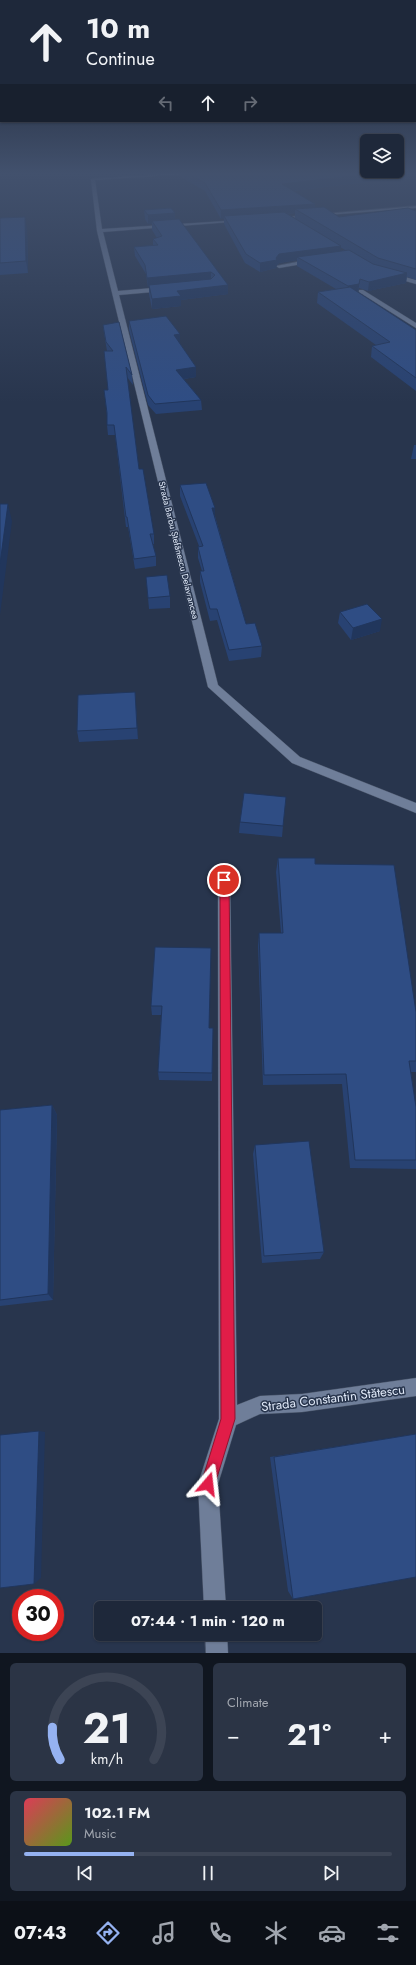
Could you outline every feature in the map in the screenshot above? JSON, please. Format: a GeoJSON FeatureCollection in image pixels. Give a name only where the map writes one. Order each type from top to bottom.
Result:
{"type":"FeatureCollection","features":[{"type":"Feature","properties":{"kind":"street","name":"Strada Barbu Ștefănescu Delavrancea"},"geometry":{"type":"LineString","coordinates":[[105,249],[213,688],[296,760],[416,808]]}},
{"type":"Feature","properties":{"kind":"street"},"geometry":{"type":"LineString","coordinates":[[279,266],[318,260]]}},
{"type":"Feature","properties":{"kind":"street"},"geometry":{"type":"LineString","coordinates":[[382,274],[416,282]]}},
{"type":"Feature","properties":{"kind":"street"},"geometry":{"type":"LineString","coordinates":[[116,293],[171,288]]}},
{"type":"Feature","properties":{"kind":"street"},"geometry":{"type":"LineString","coordinates":[[361,291],[416,326]]}},
{"type":"Feature","properties":{"kind":"street"},"geometry":{"type":"LineString","coordinates":[[215,1601],[208,1484],[228,1419],[224,880]]}},
{"type":"Feature","properties":{"kind":"street","name":"Strada Constantin Stătescu"},"geometry":{"type":"LineString","coordinates":[[228,1419],[260,1406],[302,1403],[416,1387]]}},
{"type":"Feature","properties":{"kind":"street"},"geometry":{"type":"LineString","coordinates":[[216,1641],[217,1653]]}},
{"type":"Feature","properties":{"kind":"building"},"geometry":{"type":"Polygon","coordinates":[[[0,249],[26,249],[26,261],[0,263],[0,249]]]}},
{"type":"Feature","properties":{"kind":"building"},"geometry":{"type":"Polygon","coordinates":[[[135,249],[201,249],[228,285],[177,291],[181,296],[152,299],[149,285],[211,279],[215,275],[211,272],[147,278],[145,265],[135,249]]]}},
{"type":"Feature","properties":{"kind":"building"},"geometry":{"type":"Polygon","coordinates":[[[243,249],[317,249],[279,254],[276,258],[277,260],[260,263],[246,254],[243,249]]]}},
{"type":"Feature","properties":{"kind":"building"},"geometry":{"type":"Polygon","coordinates":[[[363,249],[416,249],[416,269],[378,258],[363,249]]]}},
{"type":"Feature","properties":{"kind":"building"},"geometry":{"type":"Polygon","coordinates":[[[349,250],[373,264],[407,273],[369,282],[360,279],[359,284],[348,286],[297,257],[349,250]]]}},
{"type":"Feature","properties":{"kind":"building"},"geometry":{"type":"Polygon","coordinates":[[[350,287],[416,330],[416,378],[372,346],[390,342],[318,292],[350,287]]]}},
{"type":"Feature","properties":{"kind":"building"},"geometry":{"type":"Polygon","coordinates":[[[166,316],[180,334],[174,335],[196,367],[176,370],[201,400],[155,404],[148,395],[129,321],[166,316]]]}},
{"type":"Feature","properties":{"kind":"building"},"geometry":{"type":"Polygon","coordinates":[[[119,322],[132,375],[126,367],[139,469],[143,469],[154,534],[150,534],[156,556],[134,559],[126,517],[114,425],[107,425],[104,390],[108,390],[104,351],[113,351],[106,342],[103,325],[119,322]]]}},
{"type":"Feature","properties":{"kind":"building"},"geometry":{"type":"Polygon","coordinates":[[[206,483],[215,508],[212,508],[246,624],[255,623],[262,646],[229,650],[217,609],[210,609],[200,571],[204,571],[198,547],[203,546],[180,485],[206,483]]]}},
{"type":"Feature","properties":{"kind":"building"},"geometry":{"type":"Polygon","coordinates":[[[0,504],[8,504],[0,564],[0,504]]]}},
{"type":"Feature","properties":{"kind":"building"},"geometry":{"type":"Polygon","coordinates":[[[167,575],[170,596],[148,598],[146,577],[167,575]]]}},
{"type":"Feature","properties":{"kind":"building"},"geometry":{"type":"Polygon","coordinates":[[[367,604],[382,619],[353,628],[340,612],[367,604]]]}},
{"type":"Feature","properties":{"kind":"building"},"geometry":{"type":"Polygon","coordinates":[[[135,692],[137,728],[77,731],[78,695],[135,692]]]}},
{"type":"Feature","properties":{"kind":"building"},"geometry":{"type":"Polygon","coordinates":[[[244,793],[286,797],[283,826],[240,822],[244,793]]]}},
{"type":"Feature","properties":{"kind":"building"},"geometry":{"type":"Polygon","coordinates":[[[278,858],[315,858],[315,864],[394,865],[416,1012],[416,1061],[409,1061],[416,1107],[416,1160],[355,1160],[346,1074],[264,1075],[259,933],[283,933],[278,858]]]}},
{"type":"Feature","properties":{"kind":"building"},"geometry":{"type":"Polygon","coordinates":[[[155,947],[211,948],[209,1028],[213,1028],[212,1073],[158,1072],[162,1006],[151,1006],[155,947]]]}},
{"type":"Feature","properties":{"kind":"building"},"geometry":{"type":"Polygon","coordinates":[[[52,1105],[48,1294],[0,1300],[0,1110],[52,1105]]]}},
{"type":"Feature","properties":{"kind":"building"},"geometry":{"type":"Polygon","coordinates":[[[309,1141],[324,1252],[264,1256],[255,1145],[309,1141]]]}},
{"type":"Feature","properties":{"kind":"building"},"geometry":{"type":"Polygon","coordinates":[[[39,1431],[34,1584],[0,1588],[0,1435],[39,1431]]]}},
{"type":"Feature","properties":{"kind":"building"},"geometry":{"type":"Polygon","coordinates":[[[416,1434],[416,1577],[293,1599],[274,1457],[416,1434]]]}},
{"type":"Feature","properties":{"kind":"route"},"geometry":{"type":"LineString","coordinates":[[208,1484],[228,1419],[224,880]]}}]}
